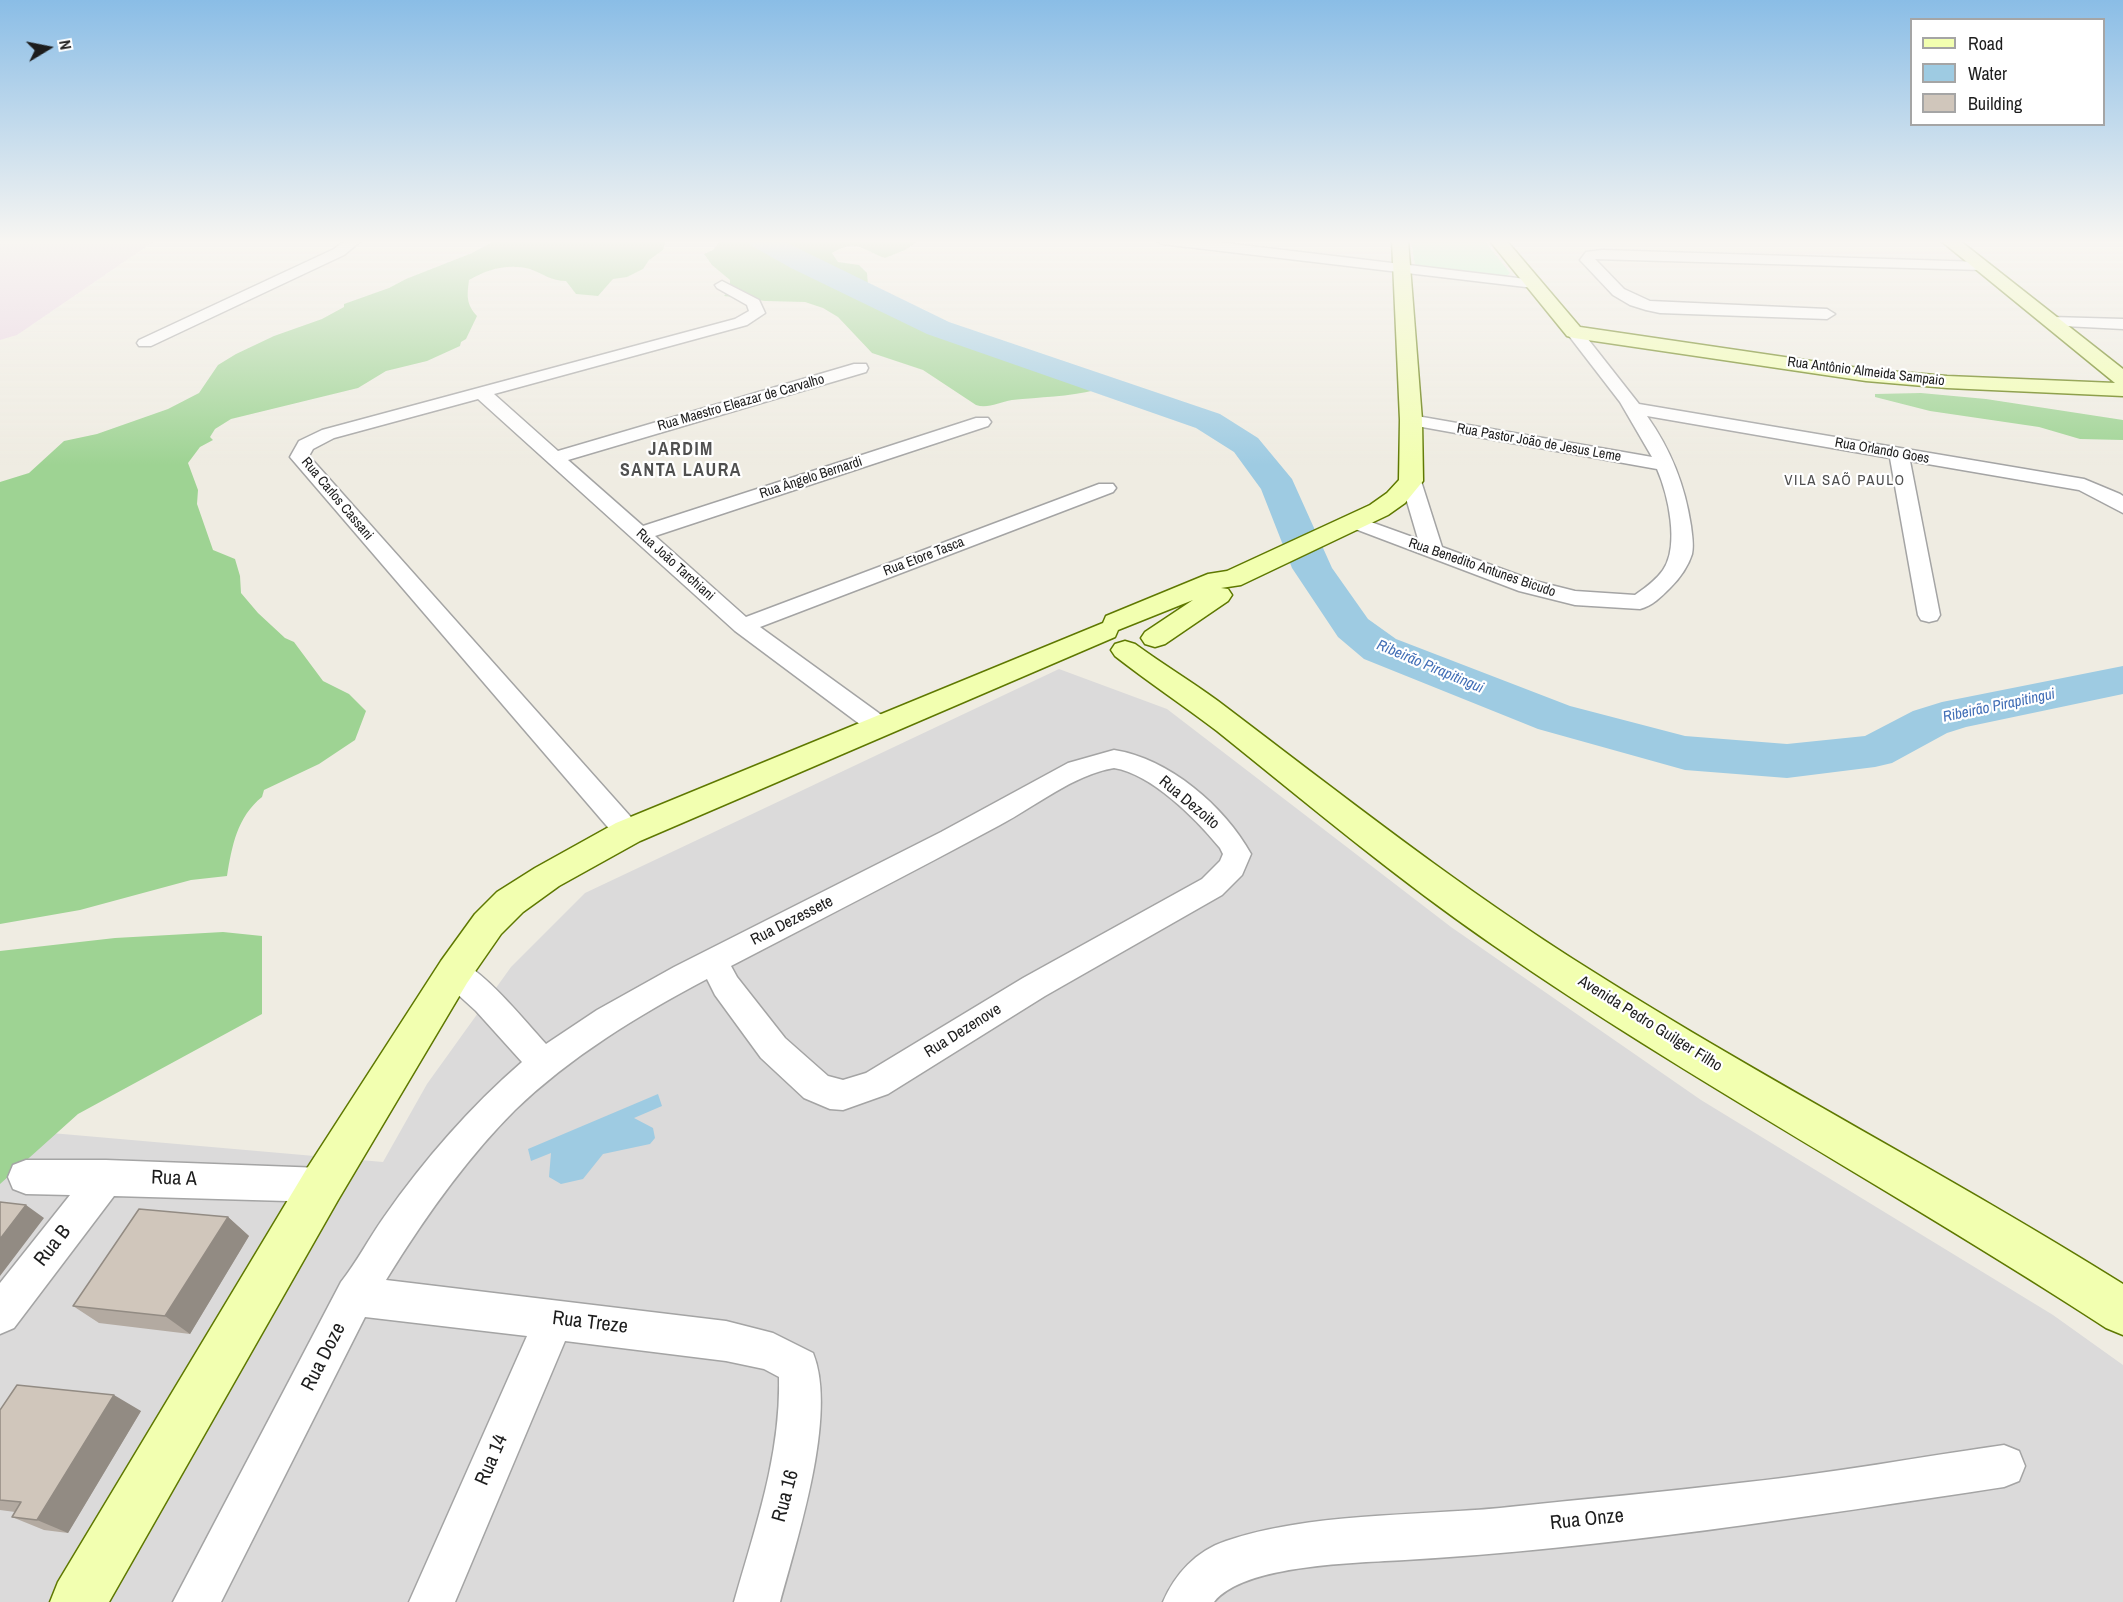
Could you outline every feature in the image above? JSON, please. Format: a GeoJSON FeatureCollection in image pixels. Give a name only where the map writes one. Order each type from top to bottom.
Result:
{"type":"FeatureCollection","features":[{"type":"Feature","properties":{"kind":"street"},"geometry":{"type":"LineString","coordinates":[[145,343],[205,315]]}},
{"type":"Feature","properties":{"kind":"street","name":"Rua Carlos Cassani"},"geometry":{"type":"LineString","coordinates":[[628,832],[299,458],[306,445],[328,434],[741,322],[754,315]]}},
{"type":"Feature","properties":{"kind":"street"},"geometry":{"type":"LineString","coordinates":[[1405,315],[1412,480],[1433,552]]}},
{"type":"Feature","properties":{"kind":"street","name":"Rua Benedito Antunes Bicudo"},"geometry":{"type":"LineString","coordinates":[[1350,526],[1433,552],[1527,586],[1575,598],[1640,602],[1668,581],[1682,553],[1680,511],[1666,465],[1635,409],[1559,315]]}},
{"type":"Feature","properties":{"kind":"street"},"geometry":{"type":"LineString","coordinates":[[2042,315],[2123,379]]}},
{"type":"Feature","properties":{"kind":"street"},"geometry":{"type":"LineString","coordinates":[[2051,322],[2123,324]]}},
{"type":"Feature","properties":{"kind":"street","name":"Rua Antônio Almeida Sampaio"},"geometry":{"type":"LineString","coordinates":[[1574,332],[1866,375],[1947,382],[2123,390]]}},
{"type":"Feature","properties":{"kind":"street","name":"Rua Maestro Eleazar de Carvalho"},"geometry":{"type":"LineString","coordinates":[[554,458],[860,368]]}},
{"type":"Feature","properties":{"kind":"street","name":"Rua João Tarchiani"},"geometry":{"type":"LineString","coordinates":[[481,392],[743,626],[878,725]]}},
{"type":"Feature","properties":{"kind":"street","name":"Rua Orlando Goes"},"geometry":{"type":"LineString","coordinates":[[1635,409],[2084,486],[2113,498],[2123,507]]}},
{"type":"Feature","properties":{"kind":"street","name":"Rua Pastor João de Jesus Leme"},"geometry":{"type":"LineString","coordinates":[[1411,420],[1666,465]]}},
{"type":"Feature","properties":{"kind":"street","name":"Rua Ângelo Bernardi"},"geometry":{"type":"LineString","coordinates":[[640,534],[982,422]]}},
{"type":"Feature","properties":{"kind":"street"},"geometry":{"type":"LineString","coordinates":[[1899,453],[1929,615]]}},
{"type":"Feature","properties":{"kind":"street"},"geometry":{"type":"LineString","coordinates":[[1127,638],[1217,580],[1239,576],[1350,526],[1379,510],[1396,498],[1412,480]]}},
{"type":"Feature","properties":{"kind":"street","name":"Rua Etore Tasca"},"geometry":{"type":"LineString","coordinates":[[743,626],[1106,488]]}},
{"type":"Feature","properties":{"kind":"street"},"geometry":{"type":"LineString","coordinates":[[78,1602],[322,1185],[454,972],[488,924],[510,902],[547,877],[628,832],[878,725],[1049,657],[1168,630],[1195,609],[1230,588],[1239,576]]}},
{"type":"Feature","properties":{"kind":"street","name":"Avenida Pedro Guilger Filho"},"geometry":{"type":"LineString","coordinates":[[1127,638],[1164,680],[1200,704],[1368,833],[1506,934],[1634,1016],[1962,1209],[2123,1311]]}},
{"type":"Feature","properties":{"kind":"street","name":"Rua Dezessete"},"geometry":{"type":"LineString","coordinates":[[476,1127],[544,1064],[600,1025],[713,961],[893,869],[1076,771],[1101,761],[1119,758],[1132,760]]}},
{"type":"Feature","properties":{"kind":"street","name":"Rua Dezoito"},"geometry":{"type":"LineString","coordinates":[[1132,760],[1159,777],[1215,823],[1229,839],[1237,854]]}},
{"type":"Feature","properties":{"kind":"street","name":"Rua Dezenove"},"geometry":{"type":"LineString","coordinates":[[713,961],[726,986],[773,1048],[799,1074],[830,1094],[855,1092],[892,1075],[1044,982],[1212,887],[1232,867],[1237,854]]}},
{"type":"Feature","properties":{"kind":"street"},"geometry":{"type":"LineString","coordinates":[[454,972],[488,1002],[544,1064]]}},
{"type":"Feature","properties":{"kind":"street","name":"Rua Doze"},"geometry":{"type":"LineString","coordinates":[[196,1602],[356,1296],[411,1209],[476,1127]]}},
{"type":"Feature","properties":{"kind":"street","name":"Rua A"},"geometry":{"type":"LineString","coordinates":[[26,1177],[106,1177],[322,1185]]}},
{"type":"Feature","properties":{"kind":"street","name":"Rua B"},"geometry":{"type":"LineString","coordinates":[[0,1314],[106,1177]]}},
{"type":"Feature","properties":{"kind":"street","name":"Rua Treze"},"geometry":{"type":"LineString","coordinates":[[356,1296],[555,1319],[763,1347],[785,1356],[799,1367],[801,1387]]}},
{"type":"Feature","properties":{"kind":"street","name":"Rua 14"},"geometry":{"type":"LineString","coordinates":[[432,1602],[555,1319]]}},
{"type":"Feature","properties":{"kind":"street","name":"Rua 16"},"geometry":{"type":"LineString","coordinates":[[757,1602],[794,1468],[799,1434],[801,1387]]}},
{"type":"Feature","properties":{"kind":"street","name":"Rua Onze"},"geometry":{"type":"LineString","coordinates":[[1186,1602],[1203,1580],[1227,1563],[1310,1544],[1438,1536],[1750,1504],[2004,1466]]}},
{"type":"Feature","properties":{"kind":"shaded area"},"geometry":{"type":"Polygon","coordinates":[[[0,315],[47,315],[17,335],[0,340],[0,315]]]}},
{"type":"Feature","properties":{"kind":"shaded area"},"geometry":{"type":"Polygon","coordinates":[[[1059,669],[1167,709],[1451,927],[1701,1100],[2053,1315],[2123,1365],[2123,1602],[0,1602],[0,1171],[17,1130],[383,1162],[427,1084],[511,967],[585,893],[1059,669]]]}},
{"type":"Feature","properties":{"kind":"green space"},"geometry":{"type":"Polygon","coordinates":[[[330,315],[477,316],[460,346],[427,361],[386,371],[358,388],[231,419],[215,429],[210,437],[213,440],[200,447],[188,463],[198,490],[197,504],[213,550],[235,559],[240,576],[241,593],[258,613],[285,638],[294,642],[323,681],[349,694],[366,711],[355,740],[319,764],[264,790],[262,797],[241,823],[227,876],[191,880],[80,910],[0,924],[0,482],[29,473],[64,441],[97,434],[168,409],[199,393],[218,365],[236,354],[274,336],[330,315]]]}},
{"type":"Feature","properties":{"kind":"green space"},"geometry":{"type":"Polygon","coordinates":[[[834,315],[917,315],[932,325],[975,336],[1010,352],[1095,382],[1096,390],[1012,400],[989,406],[976,405],[923,370],[872,353],[834,315]]]}},
{"type":"Feature","properties":{"kind":"green space"},"geometry":{"type":"Polygon","coordinates":[[[1921,393],[1986,399],[2123,420],[2123,440],[2080,439],[2039,427],[1930,411],[1875,397],[1875,394],[1921,393]]]}},
{"type":"Feature","properties":{"kind":"green space"},"geometry":{"type":"Polygon","coordinates":[[[223,932],[262,936],[262,1014],[78,1114],[0,1184],[0,951],[115,938],[223,932]]]}},
{"type":"Feature","properties":{"kind":"water"},"geometry":{"type":"Polygon","coordinates":[[[658,1094],[662,1106],[634,1118],[653,1128],[655,1138],[650,1144],[603,1154],[583,1179],[561,1184],[549,1177],[551,1153],[531,1161],[528,1149],[658,1094]]]}},
{"type":"Feature","properties":{"kind":"building"},"geometry":{"type":"Polygon","coordinates":[[[0,1202],[26,1205],[0,1239],[0,1202]]]}},
{"type":"Feature","properties":{"kind":"building"},"geometry":{"type":"Polygon","coordinates":[[[139,1209],[228,1217],[165,1316],[73,1306],[139,1209]]]}},
{"type":"Feature","properties":{"kind":"building"},"geometry":{"type":"Polygon","coordinates":[[[17,1385],[114,1395],[37,1520],[12,1517],[21,1502],[0,1500],[0,1410],[17,1385]]]}},
{"type":"Feature","properties":{"kind":"waterway","name":"Ribeirão Pirapitingui"},"geometry":{"type":"LineString","coordinates":[[911,315],[938,328],[1208,421],[1246,445],[1279,487],[1312,568],[1353,628],[1380,649],[1555,718],[1685,753],[1787,761],[1875,751],[1930,722],[1959,713],[2123,680]]}},
{"type":"Feature","properties":{"kind":"district","name":"JARDIM SANTA LAURA"},"geometry":{"type":"Point","coordinates":[681,460]}},
{"type":"Feature","properties":{"kind":"district","name":"VILA SAÕ PAULO"},"geometry":{"type":"Point","coordinates":[1845,481]}}]}
